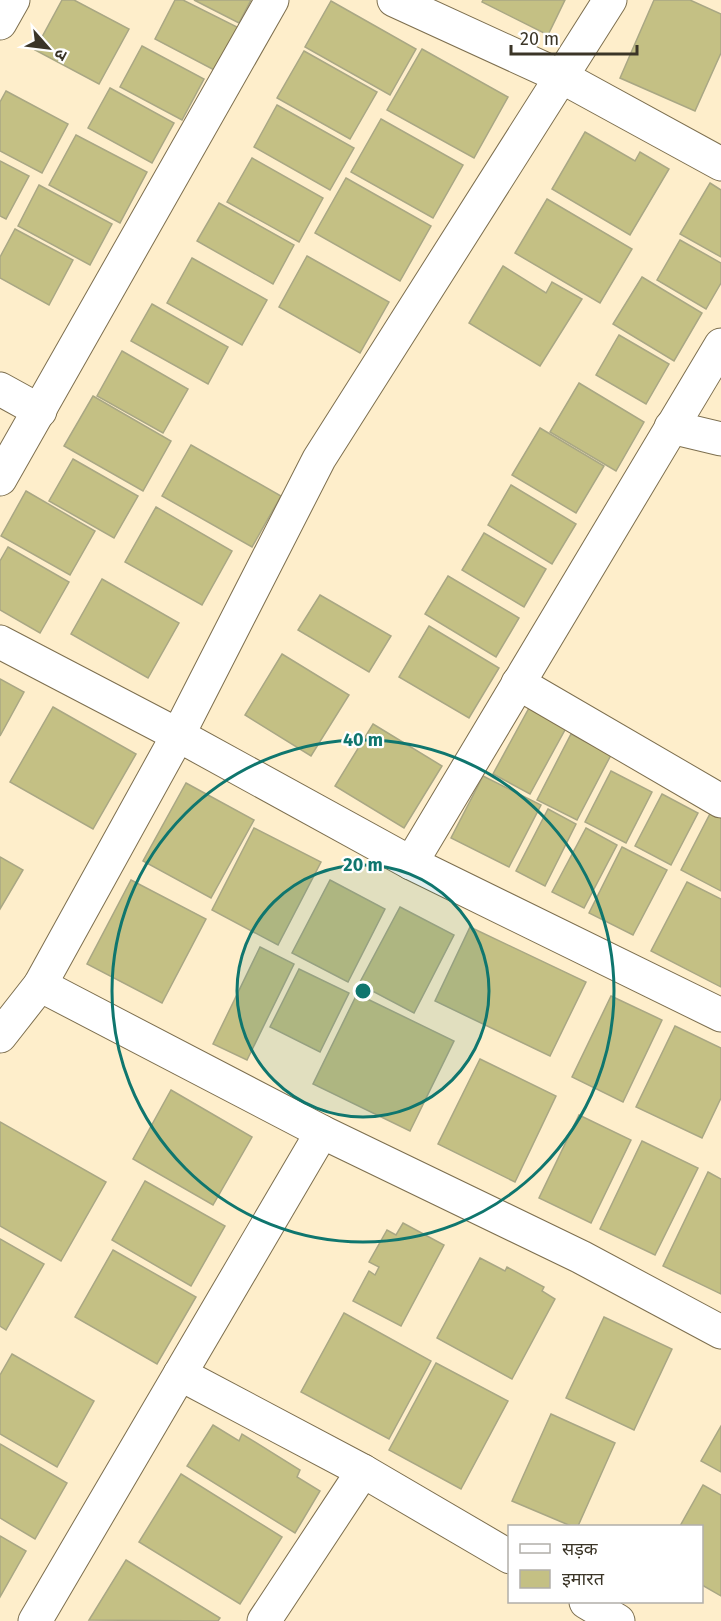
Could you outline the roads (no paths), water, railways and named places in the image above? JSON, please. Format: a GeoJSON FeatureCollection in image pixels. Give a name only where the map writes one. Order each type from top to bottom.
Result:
{"type":"FeatureCollection","features":[{"type":"Feature","properties":{"kind":"street"},"geometry":{"type":"LineString","coordinates":[[0,23],[13,0]]}},
{"type":"Feature","properties":{"kind":"street"},"geometry":{"type":"LineString","coordinates":[[0,479],[272,0]]}},
{"type":"Feature","properties":{"kind":"street"},"geometry":{"type":"LineString","coordinates":[[394,0],[562,77],[721,164]]}},
{"type":"Feature","properties":{"kind":"street"},"geometry":{"type":"LineString","coordinates":[[0,1036],[40,985],[178,735],[319,459],[610,0]]}},
{"type":"Feature","properties":{"kind":"street"},"geometry":{"type":"LineString","coordinates":[[411,863],[721,345]]}},
{"type":"Feature","properties":{"kind":"street"},"geometry":{"type":"LineString","coordinates":[[0,389],[40,411]]}},
{"type":"Feature","properties":{"kind":"street"},"geometry":{"type":"LineString","coordinates":[[671,427],[721,439]]}},
{"type":"Feature","properties":{"kind":"street"},"geometry":{"type":"LineString","coordinates":[[0,642],[178,735],[411,863],[721,1015]]}},
{"type":"Feature","properties":{"kind":"street"},"geometry":{"type":"LineString","coordinates":[[518,683],[721,801]]}},
{"type":"Feature","properties":{"kind":"street"},"geometry":{"type":"LineString","coordinates":[[40,985],[322,1132],[581,1257],[721,1332]]}},
{"type":"Feature","properties":{"kind":"street"},"geometry":{"type":"LineString","coordinates":[[35,1621],[322,1132]]}},
{"type":"Feature","properties":{"kind":"street"},"geometry":{"type":"LineString","coordinates":[[180,1374],[363,1471],[508,1556]]}},
{"type":"Feature","properties":{"kind":"street"},"geometry":{"type":"LineString","coordinates":[[264,1621],[363,1471]]}},
{"type":"Feature","properties":{"kind":"street"},"geometry":{"type":"LineString","coordinates":[[588,1603],[618,1621]]}}]}
